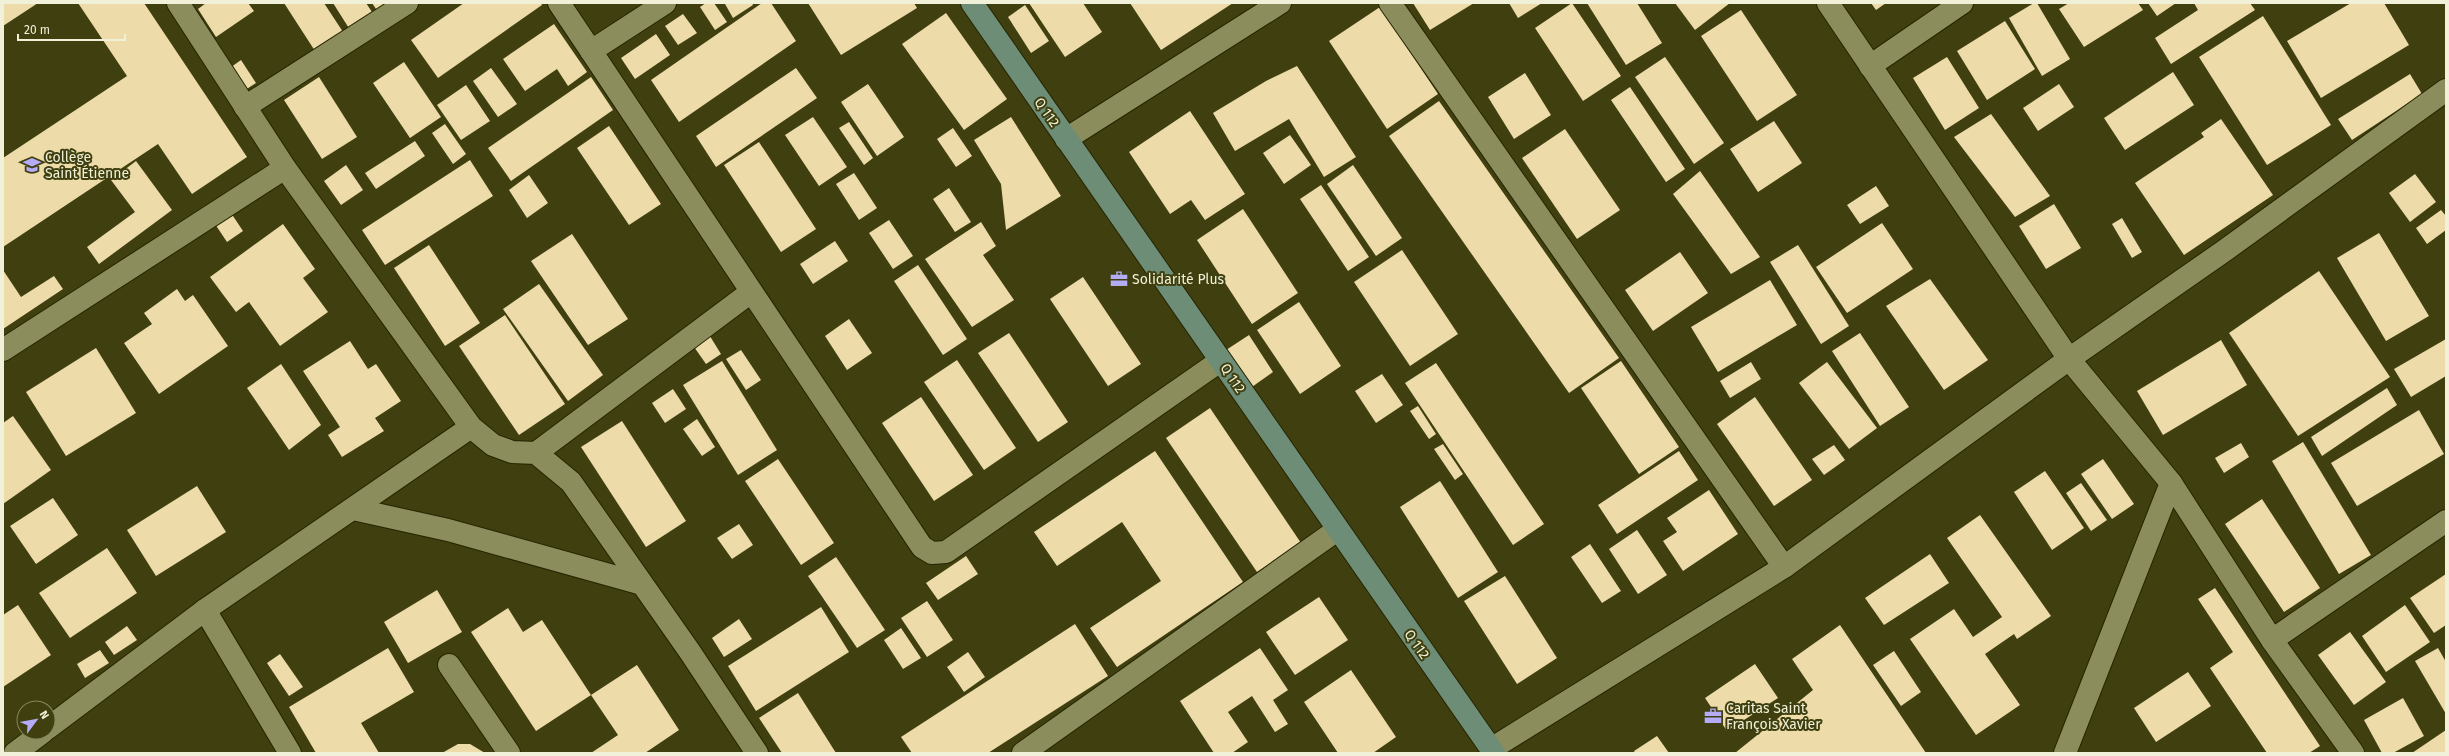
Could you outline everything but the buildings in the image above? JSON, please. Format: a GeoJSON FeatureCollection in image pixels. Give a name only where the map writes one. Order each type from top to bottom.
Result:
{"type":"FeatureCollection","features":[{"type":"Feature","properties":{"kind":"street"},"geometry":{"type":"LineString","coordinates":[[178,3],[284,168],[472,428],[493,445],[512,452],[536,453],[571,482],[757,753]]}},
{"type":"Feature","properties":{"kind":"street"},"geometry":{"type":"LineString","coordinates":[[245,107],[408,3]]}},
{"type":"Feature","properties":{"kind":"street"},"geometry":{"type":"LineString","coordinates":[[559,3],[922,547],[932,553],[946,552],[1220,361]]}},
{"type":"Feature","properties":{"kind":"street"},"geometry":{"type":"LineString","coordinates":[[590,51],[665,3]]}},
{"type":"Feature","properties":{"kind":"street","name":"Q 112"},"geometry":{"type":"LineString","coordinates":[[972,3],[1492,751]]}},
{"type":"Feature","properties":{"kind":"street"},"geometry":{"type":"LineString","coordinates":[[1066,139],[1280,3]]}},
{"type":"Feature","properties":{"kind":"street"},"geometry":{"type":"LineString","coordinates":[[1390,3],[1784,567]]}},
{"type":"Feature","properties":{"kind":"street"},"geometry":{"type":"LineString","coordinates":[[1828,3],[2068,359],[2171,483],[2272,640],[2353,753]]}},
{"type":"Feature","properties":{"kind":"street"},"geometry":{"type":"LineString","coordinates":[[1870,66],[1962,3]]}},
{"type":"Feature","properties":{"kind":"street"},"geometry":{"type":"LineString","coordinates":[[1492,751],[1784,567],[2068,359],[2224,251],[2446,90]]}},
{"type":"Feature","properties":{"kind":"street"},"geometry":{"type":"LineString","coordinates":[[3,350],[284,168]]}},
{"type":"Feature","properties":{"kind":"street"},"geometry":{"type":"LineString","coordinates":[[536,453],[751,292]]}},
{"type":"Feature","properties":{"kind":"street"},"geometry":{"type":"LineString","coordinates":[[56,722],[205,610],[472,428]]}},
{"type":"Feature","properties":{"kind":"street"},"geometry":{"type":"LineString","coordinates":[[2065,753],[2171,483]]}},
{"type":"Feature","properties":{"kind":"street"},"geometry":{"type":"LineString","coordinates":[[353,509],[456,532],[642,584]]}},
{"type":"Feature","properties":{"kind":"street"},"geometry":{"type":"LineString","coordinates":[[2272,640],[2446,521]]}},
{"type":"Feature","properties":{"kind":"street"},"geometry":{"type":"LineString","coordinates":[[1023,753],[1337,530]]}},
{"type":"Feature","properties":{"kind":"street"},"geometry":{"type":"LineString","coordinates":[[205,610],[290,753]]}},
{"type":"Feature","properties":{"kind":"street"},"geometry":{"type":"LineString","coordinates":[[449,665],[509,753]]}},
{"type":"Feature","properties":{"kind":"street"},"geometry":{"type":"LineString","coordinates":[[15,753],[32,740]]}},
{"type":"Feature","properties":{"kind":"place","name":"Collège Saint Étienne"},"geometry":{"type":"Point","coordinates":[32,165]}},
{"type":"Feature","properties":{"kind":"place","name":"Solidarité Plus"},"geometry":{"type":"Point","coordinates":[1119,279]}},
{"type":"Feature","properties":{"kind":"place","name":"Caritas Saint François Xavier"},"geometry":{"type":"Point","coordinates":[1713,716]}}]}
